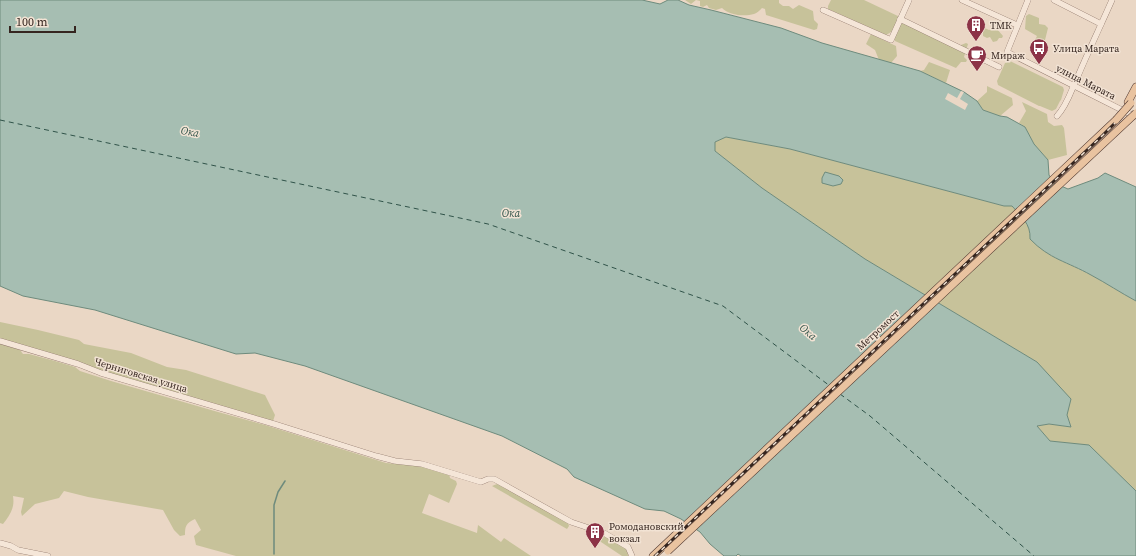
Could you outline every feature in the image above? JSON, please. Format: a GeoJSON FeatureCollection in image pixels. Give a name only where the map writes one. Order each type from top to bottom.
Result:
{"type":"FeatureCollection","features":[{"type":"Feature","properties":{"kind":"main road"},"geometry":{"type":"LineString","coordinates":[[1129,102],[1136,87]]}},
{"type":"Feature","properties":{"kind":"main road"},"geometry":{"type":"LineString","coordinates":[[1129,102],[1136,96]]}},
{"type":"Feature","properties":{"kind":"main road","name":"Метромост"},"geometry":{"type":"LineString","coordinates":[[654,556],[1116,120],[1129,102]]}},
{"type":"Feature","properties":{"kind":"main road"},"geometry":{"type":"LineString","coordinates":[[1122,125],[1136,109]]}},
{"type":"Feature","properties":{"kind":"main road"},"geometry":{"type":"LineString","coordinates":[[1122,125],[1136,113]]}},
{"type":"Feature","properties":{"kind":"main road","name":"Метромост"},"geometry":{"type":"LineString","coordinates":[[664,556],[1122,125]]}},
{"type":"Feature","properties":{"kind":"street"},"geometry":{"type":"LineString","coordinates":[[823,10],[891,40],[909,0]]}},
{"type":"Feature","properties":{"kind":"street"},"geometry":{"type":"LineString","coordinates":[[962,0],[1017,25],[1028,0]]}},
{"type":"Feature","properties":{"kind":"street"},"geometry":{"type":"LineString","coordinates":[[1054,0],[1101,24]]}},
{"type":"Feature","properties":{"kind":"street"},"geometry":{"type":"LineString","coordinates":[[1057,116],[1064,108],[1112,0]]}},
{"type":"Feature","properties":{"kind":"street"},"geometry":{"type":"LineString","coordinates":[[900,19],[999,67]]}},
{"type":"Feature","properties":{"kind":"street","name":"улица Марата"},"geometry":{"type":"LineString","coordinates":[[1017,25],[1007,52],[1136,117]]}},
{"type":"Feature","properties":{"kind":"street","name":"Черниговская улица"},"geometry":{"type":"LineString","coordinates":[[0,341],[361,452],[395,461],[422,464],[481,482],[488,479],[494,479],[571,522],[604,533],[628,547],[632,556]]}},
{"type":"Feature","properties":{"kind":"street"},"geometry":{"type":"LineString","coordinates":[[0,543],[35,555],[48,556]]}},
{"type":"Feature","properties":{"kind":"shaded area"},"geometry":{"type":"Polygon","coordinates":[[[685,0],[696,0],[691,4],[685,0]]]}},
{"type":"Feature","properties":{"kind":"shaded area"},"geometry":{"type":"Polygon","coordinates":[[[696,0],[779,0],[779,3],[783,6],[789,6],[793,9],[799,5],[813,11],[814,20],[818,24],[817,29],[814,30],[766,15],[765,9],[762,8],[754,14],[737,15],[722,8],[716,10],[709,8],[707,5],[703,7],[700,6],[700,1],[696,0]]]}},
{"type":"Feature","properties":{"kind":"shaded area"},"geometry":{"type":"Polygon","coordinates":[[[831,0],[864,0],[900,17],[893,31],[886,35],[828,9],[831,0]]]}},
{"type":"Feature","properties":{"kind":"shaded area"},"geometry":{"type":"Polygon","coordinates":[[[1029,14],[1039,18],[1039,24],[1045,25],[1048,28],[1045,40],[1037,44],[1035,40],[1037,36],[1025,29],[1026,16],[1029,14]]]}},
{"type":"Feature","properties":{"kind":"shaded area"},"geometry":{"type":"Polygon","coordinates":[[[997,22],[1001,23],[1001,27],[997,29],[1003,36],[997,41],[993,42],[990,37],[987,38],[983,36],[983,33],[978,33],[971,30],[972,27],[978,25],[989,30],[996,27],[997,22]]]}},
{"type":"Feature","properties":{"kind":"shaded area"},"geometry":{"type":"Polygon","coordinates":[[[903,23],[958,50],[961,45],[966,43],[968,44],[964,57],[967,60],[966,62],[961,62],[956,68],[895,41],[894,39],[901,24],[903,23]]]}},
{"type":"Feature","properties":{"kind":"shaded area"},"geometry":{"type":"Polygon","coordinates":[[[871,34],[896,46],[897,56],[891,63],[879,60],[875,50],[866,44],[871,34]]]}},
{"type":"Feature","properties":{"kind":"shaded area"},"geometry":{"type":"Polygon","coordinates":[[[1010,61],[1063,87],[1064,90],[1061,100],[1056,109],[1052,111],[1039,106],[998,85],[997,81],[1005,63],[1010,61]]]}},
{"type":"Feature","properties":{"kind":"shaded area"},"geometry":{"type":"Polygon","coordinates":[[[929,62],[950,70],[946,83],[920,71],[924,70],[929,62]]]}},
{"type":"Feature","properties":{"kind":"shaded area"},"geometry":{"type":"Polygon","coordinates":[[[987,86],[1012,98],[1013,105],[1000,116],[983,110],[977,101],[987,92],[987,86]]]}},
{"type":"Feature","properties":{"kind":"shaded area"},"geometry":{"type":"Polygon","coordinates":[[[1022,102],[1047,114],[1048,122],[1054,126],[1062,125],[1064,128],[1067,155],[1048,160],[1034,144],[1025,127],[1019,123],[1026,111],[1022,102]]]}},
{"type":"Feature","properties":{"kind":"shaded area"},"geometry":{"type":"Polygon","coordinates":[[[726,137],[790,149],[1004,206],[1012,206],[1022,217],[1029,229],[1031,239],[1038,246],[1059,260],[1091,275],[1136,301],[1136,491],[1089,446],[1050,441],[1037,426],[1049,424],[1071,427],[1067,415],[1037,362],[865,259],[762,188],[715,151],[715,142],[726,137]]]}},
{"type":"Feature","properties":{"kind":"shaded area"},"geometry":{"type":"Polygon","coordinates":[[[0,322],[79,340],[84,344],[131,353],[167,367],[186,370],[265,395],[275,415],[273,421],[146,385],[0,339],[0,322]]]}},
{"type":"Feature","properties":{"kind":"shaded area"},"geometry":{"type":"Polygon","coordinates":[[[0,344],[20,350],[23,354],[29,354],[75,367],[80,371],[111,381],[265,425],[386,463],[429,467],[449,474],[450,478],[456,481],[457,484],[449,503],[429,494],[422,513],[477,533],[478,525],[501,542],[504,538],[531,556],[236,556],[196,545],[194,536],[201,530],[195,519],[187,525],[185,535],[180,536],[174,530],[163,510],[88,497],[64,491],[59,498],[35,504],[22,516],[21,512],[24,498],[13,496],[13,504],[8,518],[3,524],[0,523],[0,344]]]}},
{"type":"Feature","properties":{"kind":"shaded area"},"geometry":{"type":"Polygon","coordinates":[[[497,484],[567,521],[569,526],[567,529],[492,486],[497,484]]]}},
{"type":"Feature","properties":{"kind":"shaded area"},"geometry":{"type":"Polygon","coordinates":[[[604,536],[623,546],[628,552],[628,556],[622,556],[598,540],[604,536]]]}},
{"type":"Feature","properties":{"kind":"water","name":"Ока"},"geometry":{"type":"Polygon","coordinates":[[[0,0],[642,0],[660,4],[668,0],[678,0],[689,5],[781,28],[822,43],[920,71],[964,92],[977,101],[983,110],[1007,117],[1025,127],[1034,144],[1048,160],[1049,175],[1054,183],[1068,189],[1098,178],[1105,173],[1136,187],[1136,301],[1091,275],[1059,260],[1037,246],[1030,239],[1029,229],[1025,221],[1012,206],[1004,206],[790,149],[726,137],[715,142],[715,151],[762,188],[865,259],[1037,362],[1071,399],[1067,415],[1071,427],[1049,424],[1037,426],[1050,441],[1089,445],[1136,491],[1136,556],[741,556],[738,554],[736,556],[724,556],[710,544],[700,532],[681,519],[664,511],[645,509],[574,477],[567,469],[502,436],[305,366],[255,353],[236,354],[95,310],[23,296],[0,286],[0,0]]]}},
{"type":"Feature","properties":{"kind":"water"},"geometry":{"type":"Polygon","coordinates":[[[825,172],[839,176],[843,180],[841,184],[833,186],[822,183],[822,178],[825,172]]]}},
{"type":"Feature","properties":{"kind":"pier"},"geometry":{"type":"Polygon","coordinates":[[[961,91],[964,92],[960,99],[968,104],[965,110],[945,99],[948,93],[957,98],[961,91]]]}},
{"type":"Feature","properties":{"kind":"waterway"},"geometry":{"type":"LineString","coordinates":[[274,554],[274,505],[278,492],[285,481]]}},
{"type":"Feature","properties":{"kind":"ferry route"},"geometry":{"type":"LineString","coordinates":[[0,120],[488,224],[723,306],[830,386]]}},
{"type":"Feature","properties":{"kind":"ferry route"},"geometry":{"type":"LineString","coordinates":[[840,394],[870,416],[1034,556]]}},
{"type":"Feature","properties":{"kind":"railway"},"geometry":{"type":"LineString","coordinates":[[655,556],[1103,135],[1131,104]]}},
{"type":"Feature","properties":{"kind":"place","name":"ТМК"},"geometry":{"type":"Point","coordinates":[976,42]}},
{"type":"Feature","properties":{"kind":"place","name":"Улица Марата"},"geometry":{"type":"Point","coordinates":[1039,65]}},
{"type":"Feature","properties":{"kind":"place","name":"Мираж"},"geometry":{"type":"Point","coordinates":[977,72]}},
{"type":"Feature","properties":{"kind":"place","name":"Ромодановский вокзал"},"geometry":{"type":"Point","coordinates":[595,549]}}]}
